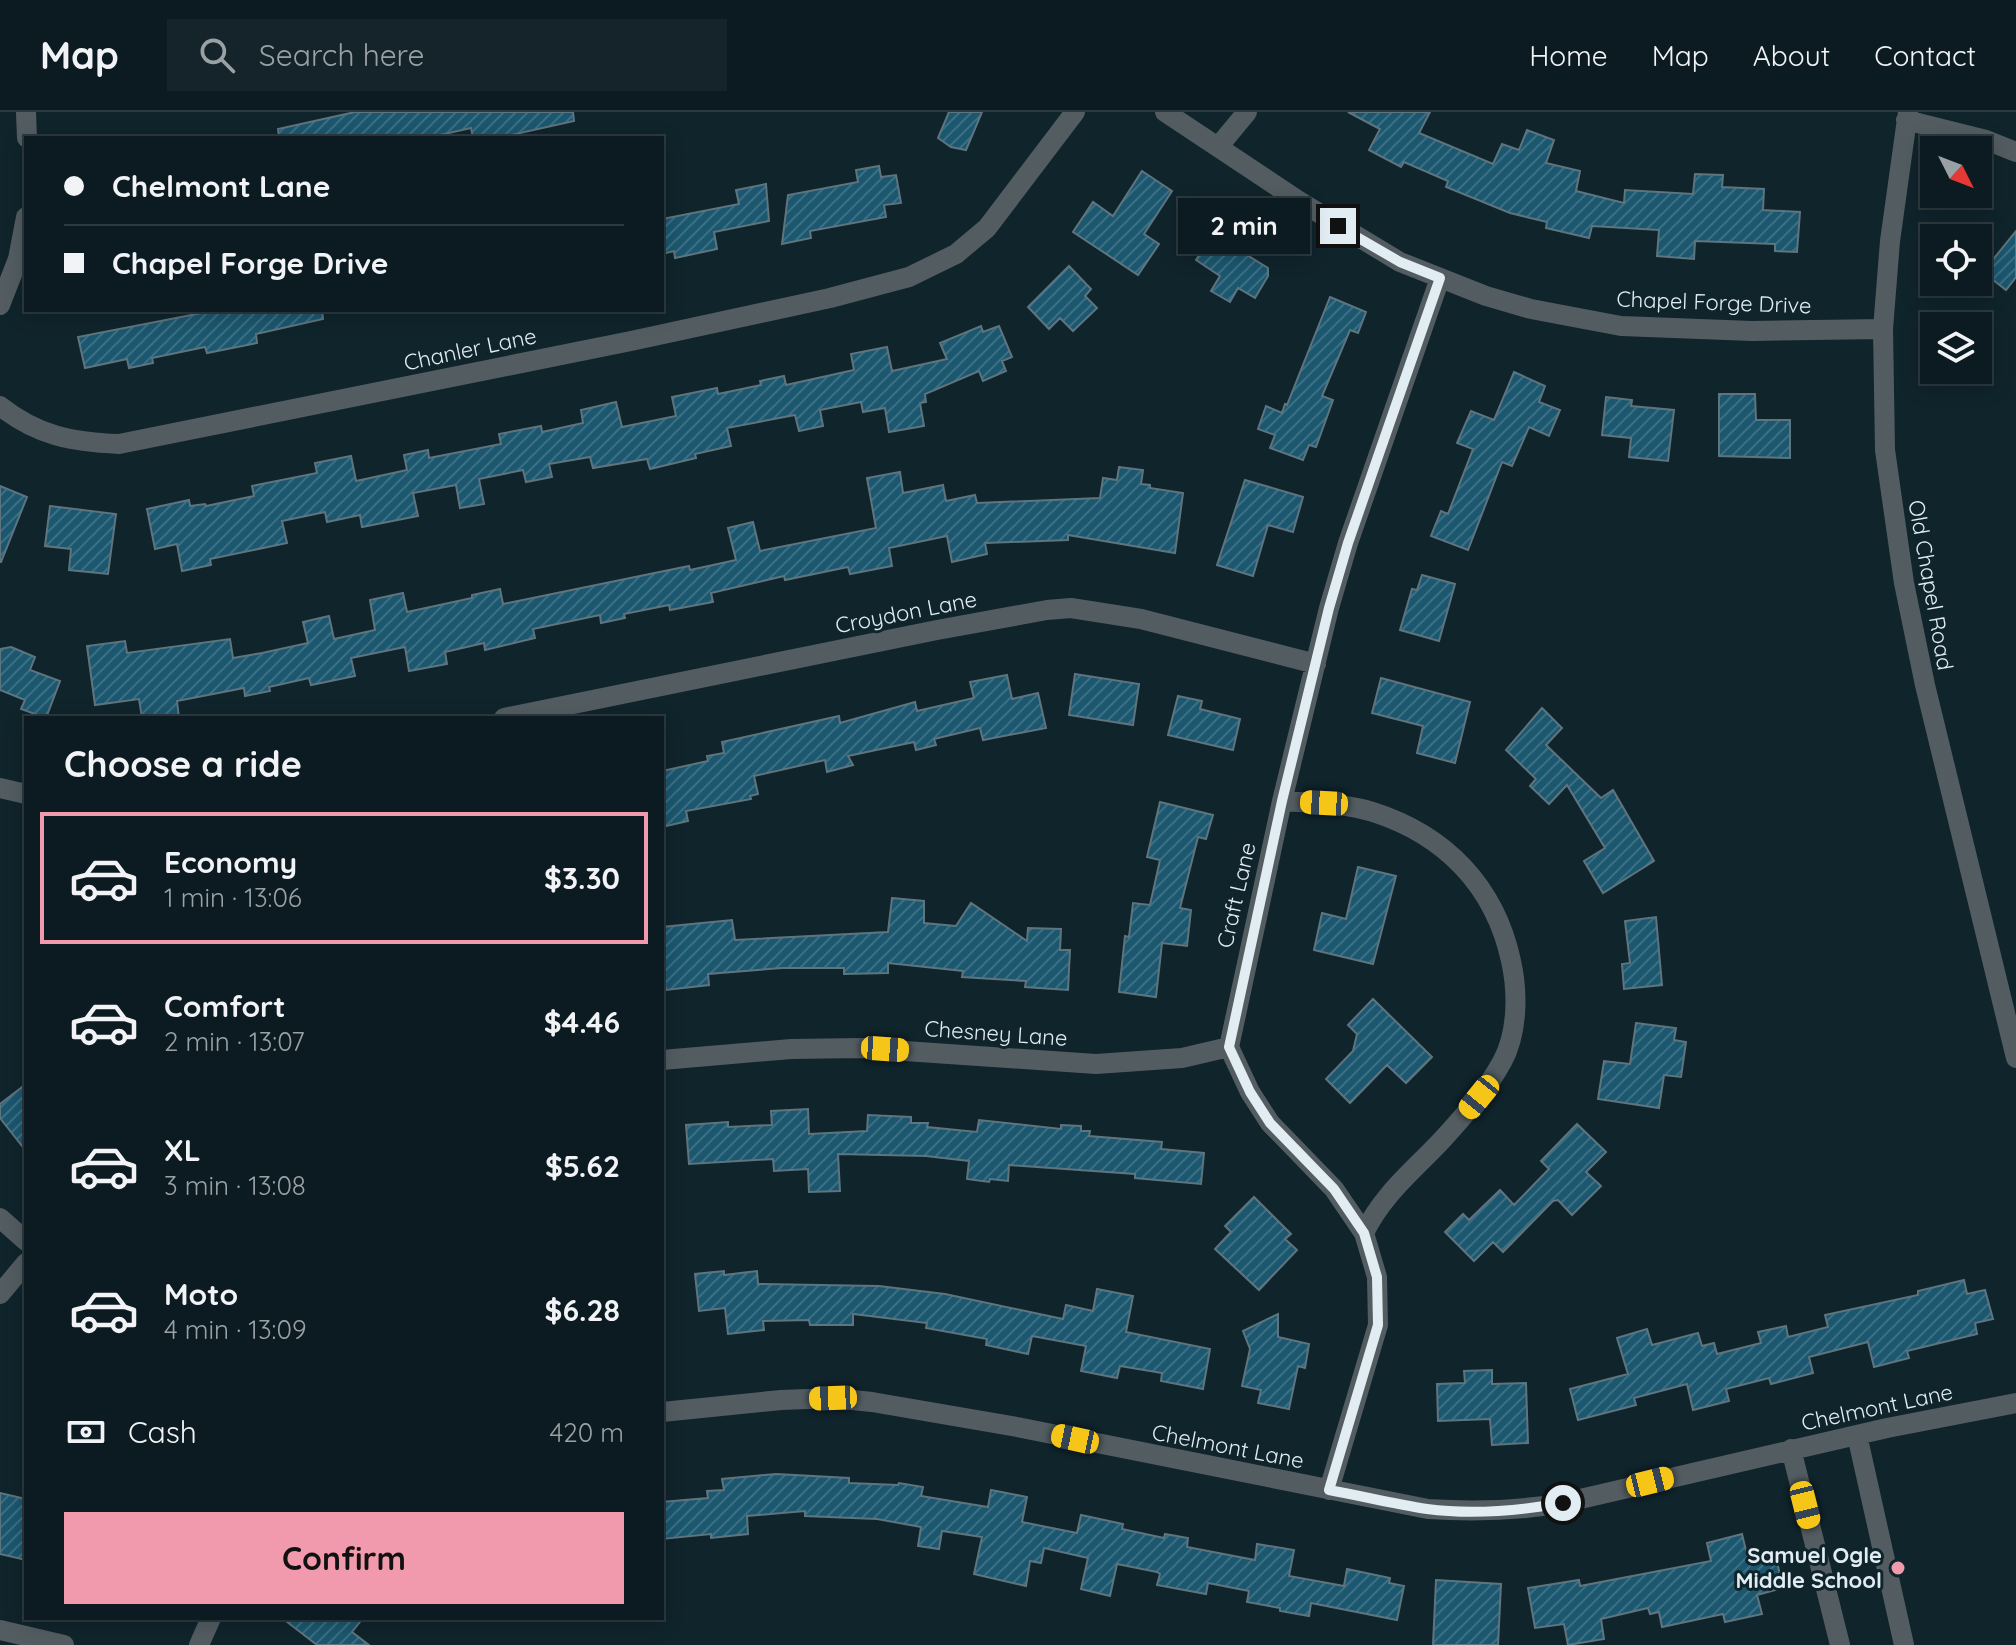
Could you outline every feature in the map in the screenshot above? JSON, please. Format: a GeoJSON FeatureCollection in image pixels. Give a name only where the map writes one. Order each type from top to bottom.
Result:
{"type":"FeatureCollection","features":[{"type":"Feature","properties":{"kind":"street"},"geometry":{"type":"LineString","coordinates":[[26,112],[27,136]]}},
{"type":"Feature","properties":{"kind":"street","name":"Chanler Lane"},"geometry":{"type":"LineString","coordinates":[[0,406],[43,432],[67,440],[119,444],[646,338],[830,298],[909,277],[956,254],[987,228],[1075,112]]}},
{"type":"Feature","properties":{"kind":"street","name":"Chapel Forge Drive"},"geometry":{"type":"LineString","coordinates":[[1165,112],[1357,238],[1400,262],[1531,309],[1621,326],[1752,331],[1883,329]]}},
{"type":"Feature","properties":{"kind":"street"},"geometry":{"type":"LineString","coordinates":[[1218,147],[1247,112]]}},
{"type":"Feature","properties":{"kind":"street"},"geometry":{"type":"LineString","coordinates":[[1907,116],[2016,152]]}},
{"type":"Feature","properties":{"kind":"street","name":"Old Chapel Road"},"geometry":{"type":"LineString","coordinates":[[1907,116],[1890,241],[1883,329],[1885,450],[1904,583],[1925,685],[2007,985],[2016,1058]]}},
{"type":"Feature","properties":{"kind":"street"},"geometry":{"type":"LineString","coordinates":[[0,305],[18,259],[24,228]]}},
{"type":"Feature","properties":{"kind":"street","name":"Craft Lane"},"geometry":{"type":"LineString","coordinates":[[1229,1047],[1282,801],[1348,543],[1440,278]]}},
{"type":"Feature","properties":{"kind":"street","name":"Croydon Lane"},"geometry":{"type":"LineString","coordinates":[[514,716],[977,622],[1059,609],[1096,611],[1141,619],[1316,664]]}},
{"type":"Feature","properties":{"kind":"street"},"geometry":{"type":"LineString","coordinates":[[0,788],[24,794]]}},
{"type":"Feature","properties":{"kind":"street"},"geometry":{"type":"LineString","coordinates":[[1282,801],[1324,803],[1370,811],[1404,824],[1454,856],[1494,911],[1508,947],[1516,981],[1511,1036],[1504,1058],[1489,1083],[1442,1140],[1384,1199],[1364,1233]]}},
{"type":"Feature","properties":{"kind":"street"},"geometry":{"type":"LineString","coordinates":[[1229,1047],[1250,1092],[1270,1123],[1334,1189],[1364,1233],[1377,1277],[1378,1325],[1329,1490]]}},
{"type":"Feature","properties":{"kind":"street","name":"Chesney Lane"},"geometry":{"type":"LineString","coordinates":[[664,1060],[835,1048],[1096,1064],[1182,1058],[1229,1047]]}},
{"type":"Feature","properties":{"kind":"street"},"geometry":{"type":"LineString","coordinates":[[0,1218],[24,1239]]}},
{"type":"Feature","properties":{"kind":"street"},"geometry":{"type":"LineString","coordinates":[[0,1294],[24,1265]]}},
{"type":"Feature","properties":{"kind":"street","name":"Chelmont Lane"},"geometry":{"type":"LineString","coordinates":[[664,1412],[781,1400],[833,1398],[872,1402],[1017,1427],[1428,1509],[1481,1512],[1522,1510],[1563,1503],[1791,1449],[2016,1403]]}},
{"type":"Feature","properties":{"kind":"street"},"geometry":{"type":"LineString","coordinates":[[1857,1435],[1904,1645]]}},
{"type":"Feature","properties":{"kind":"street"},"geometry":{"type":"LineString","coordinates":[[1791,1449],[1840,1645]]}},
{"type":"Feature","properties":{"kind":"street"},"geometry":{"type":"LineString","coordinates":[[199,1645],[210,1620]]}},
{"type":"Feature","properties":{"kind":"street"},"geometry":{"type":"LineString","coordinates":[[0,1630],[64,1645]]}},
{"type":"Feature","properties":{"kind":"building"},"geometry":{"type":"Polygon","coordinates":[[[355,112],[573,112],[574,121],[511,136],[473,136],[471,128],[436,136],[279,136],[278,129],[355,112]]]}},
{"type":"Feature","properties":{"kind":"building"},"geometry":{"type":"Polygon","coordinates":[[[949,112],[982,112],[966,150],[951,147],[938,138],[949,112]]]}},
{"type":"Feature","properties":{"kind":"building"},"geometry":{"type":"Polygon","coordinates":[[[1348,112],[1430,112],[1419,133],[1493,164],[1502,144],[1519,150],[1527,130],[1554,140],[1546,163],[1580,171],[1576,191],[1624,203],[1625,190],[1693,194],[1695,174],[1723,175],[1722,187],[1764,189],[1763,210],[1800,212],[1797,252],[1775,251],[1775,244],[1695,241],[1694,259],[1657,256],[1659,230],[1592,226],[1589,238],[1546,228],[1547,222],[1510,213],[1446,187],[1448,181],[1404,162],[1401,167],[1369,150],[1380,129],[1348,112]]]}},
{"type":"Feature","properties":{"kind":"building"},"geometry":{"type":"Polygon","coordinates":[[[879,166],[881,177],[896,175],[901,203],[884,205],[886,217],[810,231],[811,238],[782,244],[788,195],[858,182],[856,170],[879,166]]]}},
{"type":"Feature","properties":{"kind":"building"},"geometry":{"type":"Polygon","coordinates":[[[1142,171],[1172,191],[1144,234],[1159,244],[1138,275],[1073,232],[1093,202],[1113,216],[1142,171]]]}},
{"type":"Feature","properties":{"kind":"building"},"geometry":{"type":"Polygon","coordinates":[[[766,184],[769,221],[714,232],[717,249],[675,258],[674,251],[664,254],[664,219],[739,204],[736,190],[766,184]]]}},
{"type":"Feature","properties":{"kind":"building"},"geometry":{"type":"Polygon","coordinates":[[[1216,229],[1237,242],[1234,247],[1268,268],[1268,276],[1255,298],[1238,288],[1230,302],[1211,291],[1220,276],[1196,260],[1216,229]]]}},
{"type":"Feature","properties":{"kind":"building"},"geometry":{"type":"Polygon","coordinates":[[[2016,231],[2016,277],[2006,290],[1992,279],[1992,261],[2016,231]]]}},
{"type":"Feature","properties":{"kind":"building"},"geometry":{"type":"Polygon","coordinates":[[[1069,266],[1091,289],[1085,296],[1097,308],[1073,331],[1060,318],[1049,329],[1028,307],[1069,266]]]}},
{"type":"Feature","properties":{"kind":"building"},"geometry":{"type":"Polygon","coordinates":[[[1330,297],[1366,312],[1358,333],[1350,330],[1322,396],[1333,400],[1316,447],[1309,445],[1303,460],[1270,448],[1275,435],[1258,429],[1266,406],[1282,413],[1287,405],[1330,297]]]}},
{"type":"Feature","properties":{"kind":"building"},"geometry":{"type":"Polygon","coordinates":[[[207,312],[322,312],[323,319],[256,334],[257,343],[207,353],[205,347],[152,358],[153,363],[129,368],[127,359],[85,368],[78,337],[207,312]]]}},
{"type":"Feature","properties":{"kind":"building"},"geometry":{"type":"Polygon","coordinates":[[[981,326],[983,332],[999,326],[1012,357],[1002,361],[1006,371],[983,381],[979,371],[925,394],[926,402],[920,403],[924,426],[889,432],[885,408],[863,412],[861,402],[820,410],[823,426],[799,431],[795,415],[727,428],[731,446],[650,469],[647,459],[593,468],[590,457],[549,464],[552,477],[526,482],[523,470],[479,479],[484,504],[460,508],[456,485],[413,493],[418,516],[362,527],[360,515],[327,522],[325,512],[282,521],[287,543],[210,559],[211,565],[182,571],[177,544],[155,549],[147,509],[189,500],[190,506],[206,506],[254,496],[252,486],[317,473],[315,463],[351,456],[356,481],[407,470],[404,455],[428,450],[429,458],[501,444],[499,434],[541,426],[542,432],[583,423],[581,410],[616,402],[622,427],[676,416],[672,397],[717,388],[718,394],[761,385],[760,381],[784,376],[786,385],[854,370],[851,354],[887,347],[892,371],[947,359],[940,343],[981,326]]]}},
{"type":"Feature","properties":{"kind":"building"},"geometry":{"type":"Polygon","coordinates":[[[1514,372],[1545,386],[1539,402],[1560,410],[1549,436],[1529,427],[1512,466],[1502,462],[1468,550],[1431,536],[1441,511],[1448,514],[1473,449],[1457,443],[1471,411],[1494,420],[1514,372]]]}},
{"type":"Feature","properties":{"kind":"building"},"geometry":{"type":"Polygon","coordinates":[[[1719,394],[1755,394],[1756,420],[1790,420],[1790,458],[1719,456],[1719,394]]]}},
{"type":"Feature","properties":{"kind":"building"},"geometry":{"type":"Polygon","coordinates":[[[1606,397],[1632,400],[1631,406],[1674,410],[1668,461],[1629,457],[1631,438],[1602,435],[1606,397]]]}},
{"type":"Feature","properties":{"kind":"building"},"geometry":{"type":"Polygon","coordinates":[[[1119,467],[1143,470],[1141,484],[1183,493],[1175,553],[1068,535],[1068,540],[985,543],[987,554],[952,562],[947,536],[889,548],[892,566],[850,574],[848,567],[785,580],[784,576],[711,593],[713,602],[670,610],[669,605],[624,614],[625,618],[601,623],[600,615],[533,629],[535,638],[485,650],[484,643],[445,652],[447,664],[409,671],[405,647],[351,658],[355,676],[311,685],[309,678],[245,696],[244,688],[177,701],[179,716],[142,716],[139,699],[95,705],[87,646],[125,641],[127,653],[230,639],[233,658],[308,643],[303,622],[329,616],[334,639],[375,630],[370,600],[403,593],[407,612],[500,589],[503,604],[689,566],[690,570],[736,560],[728,528],[753,522],[760,551],[876,528],[867,478],[900,472],[903,493],[943,485],[946,501],[975,495],[977,503],[1100,498],[1103,478],[1117,480],[1119,467]]]}},
{"type":"Feature","properties":{"kind":"building"},"geometry":{"type":"Polygon","coordinates":[[[1245,480],[1303,497],[1293,532],[1268,525],[1253,576],[1217,565],[1245,480]]]}},
{"type":"Feature","properties":{"kind":"building"},"geometry":{"type":"Polygon","coordinates":[[[0,486],[27,497],[1,562],[0,562],[0,486]]]}},
{"type":"Feature","properties":{"kind":"building"},"geometry":{"type":"Polygon","coordinates":[[[50,506],[116,514],[108,574],[69,570],[71,549],[45,546],[50,506]]]}},
{"type":"Feature","properties":{"kind":"building"},"geometry":{"type":"Polygon","coordinates":[[[1422,575],[1455,584],[1439,641],[1400,630],[1412,589],[1417,590],[1422,575]]]}},
{"type":"Feature","properties":{"kind":"building"},"geometry":{"type":"Polygon","coordinates":[[[11,647],[35,657],[30,670],[60,681],[47,716],[21,709],[25,700],[0,690],[0,649],[11,647]]]}},
{"type":"Feature","properties":{"kind":"building"},"geometry":{"type":"Polygon","coordinates":[[[1075,674],[1139,684],[1133,725],[1069,715],[1075,674]]]}},
{"type":"Feature","properties":{"kind":"building"},"geometry":{"type":"Polygon","coordinates":[[[1007,675],[1012,699],[1038,693],[1046,728],[983,740],[980,728],[934,739],[936,745],[916,750],[914,742],[848,756],[853,765],[827,772],[825,760],[754,776],[758,794],[750,796],[751,799],[686,811],[688,821],[664,827],[664,771],[708,761],[707,756],[724,753],[722,742],[839,716],[840,723],[915,702],[917,711],[974,698],[970,682],[1007,675]]]}},
{"type":"Feature","properties":{"kind":"building"},"geometry":{"type":"Polygon","coordinates":[[[1381,678],[1470,702],[1455,763],[1417,753],[1423,726],[1372,713],[1381,678]]]}},
{"type":"Feature","properties":{"kind":"building"},"geometry":{"type":"Polygon","coordinates":[[[1178,696],[1202,701],[1200,709],[1240,719],[1233,750],[1168,735],[1178,696]]]}},
{"type":"Feature","properties":{"kind":"building"},"geometry":{"type":"Polygon","coordinates":[[[1542,708],[1562,728],[1546,745],[1601,798],[1613,790],[1654,861],[1603,893],[1584,861],[1605,848],[1567,785],[1549,804],[1530,786],[1536,779],[1506,750],[1542,708]]]}},
{"type":"Feature","properties":{"kind":"building"},"geometry":{"type":"Polygon","coordinates":[[[1160,802],[1213,815],[1206,839],[1198,837],[1180,908],[1191,910],[1187,946],[1162,943],[1156,997],[1119,992],[1125,936],[1129,937],[1133,903],[1150,905],[1160,860],[1147,857],[1160,802]]]}},
{"type":"Feature","properties":{"kind":"building"},"geometry":{"type":"Polygon","coordinates":[[[1358,867],[1396,876],[1373,964],[1314,950],[1322,913],[1346,919],[1358,867]]]}},
{"type":"Feature","properties":{"kind":"building"},"geometry":{"type":"Polygon","coordinates":[[[892,898],[924,901],[924,923],[956,926],[971,903],[1027,941],[1028,928],[1061,929],[1060,950],[1070,950],[1068,990],[1025,987],[1026,981],[962,977],[963,971],[888,963],[888,973],[844,974],[844,968],[782,968],[708,974],[709,985],[666,990],[664,984],[664,927],[732,920],[735,940],[888,932],[892,898]]]}},
{"type":"Feature","properties":{"kind":"building"},"geometry":{"type":"Polygon","coordinates":[[[1656,917],[1662,985],[1624,989],[1622,964],[1630,963],[1625,921],[1656,917]]]}},
{"type":"Feature","properties":{"kind":"building"},"geometry":{"type":"Polygon","coordinates":[[[1373,999],[1432,1057],[1406,1083],[1387,1065],[1350,1103],[1326,1079],[1353,1051],[1357,1034],[1348,1025],[1373,999]]]}},
{"type":"Feature","properties":{"kind":"building"},"geometry":{"type":"Polygon","coordinates":[[[1636,1023],[1676,1028],[1674,1040],[1686,1042],[1681,1077],[1664,1075],[1659,1108],[1598,1099],[1604,1061],[1630,1064],[1636,1023]]]}},
{"type":"Feature","properties":{"kind":"building"},"geometry":{"type":"Polygon","coordinates":[[[24,1086],[24,1148],[0,1118],[0,1104],[24,1086]]]}},
{"type":"Feature","properties":{"kind":"building"},"geometry":{"type":"Polygon","coordinates":[[[808,1109],[809,1134],[867,1131],[868,1115],[911,1117],[911,1123],[928,1123],[927,1127],[977,1132],[979,1120],[1061,1129],[1061,1125],[1081,1126],[1081,1131],[1090,1131],[1089,1136],[1162,1142],[1161,1149],[1204,1153],[1201,1184],[1135,1178],[1135,1174],[1009,1165],[1008,1181],[990,1179],[989,1182],[967,1179],[969,1161],[926,1156],[838,1154],[840,1191],[809,1192],[808,1169],[774,1171],[773,1159],[689,1164],[686,1125],[728,1122],[728,1127],[772,1125],[771,1111],[808,1109]]]}},
{"type":"Feature","properties":{"kind":"building"},"geometry":{"type":"Polygon","coordinates":[[[1577,1124],[1606,1152],[1586,1172],[1601,1186],[1572,1215],[1558,1200],[1553,1201],[1503,1252],[1493,1242],[1474,1261],[1445,1232],[1463,1214],[1469,1220],[1500,1190],[1514,1205],[1549,1169],[1541,1161],[1577,1124]]]}},
{"type":"Feature","properties":{"kind":"building"},"geometry":{"type":"Polygon","coordinates":[[[1254,1197],[1291,1234],[1285,1239],[1297,1250],[1259,1290],[1215,1249],[1231,1232],[1225,1226],[1254,1197]]]}},
{"type":"Feature","properties":{"kind":"building"},"geometry":{"type":"Polygon","coordinates":[[[724,1271],[724,1275],[757,1271],[758,1284],[879,1286],[945,1294],[1063,1319],[1066,1305],[1093,1311],[1097,1289],[1133,1296],[1126,1332],[1210,1349],[1203,1389],[1161,1381],[1162,1373],[1120,1366],[1117,1378],[1081,1371],[1086,1346],[1032,1336],[1028,1354],[986,1345],[987,1339],[926,1328],[927,1323],[853,1314],[853,1325],[810,1325],[809,1320],[763,1321],[764,1330],[728,1334],[725,1308],[699,1311],[695,1274],[724,1271]]]}},
{"type":"Feature","properties":{"kind":"building"},"geometry":{"type":"Polygon","coordinates":[[[1964,1280],[1967,1294],[1985,1290],[1993,1319],[1975,1323],[1977,1334],[1907,1351],[1909,1358],[1874,1367],[1868,1342],[1809,1357],[1813,1373],[1771,1384],[1769,1378],[1726,1389],[1729,1401],[1693,1410],[1687,1384],[1634,1398],[1636,1405],[1578,1420],[1570,1389],[1628,1374],[1617,1338],[1647,1329],[1652,1345],[1698,1333],[1702,1346],[1714,1343],[1717,1354],[1761,1343],[1758,1332],[1786,1326],[1788,1337],[1828,1327],[1825,1315],[1918,1295],[1918,1291],[1964,1280]]]}},
{"type":"Feature","properties":{"kind":"building"},"geometry":{"type":"Polygon","coordinates":[[[1278,1314],[1278,1337],[1309,1344],[1305,1368],[1298,1366],[1289,1409],[1258,1403],[1261,1390],[1242,1386],[1250,1349],[1243,1331],[1278,1314]]]}},
{"type":"Feature","properties":{"kind":"building"},"geometry":{"type":"Polygon","coordinates":[[[1492,1370],[1492,1384],[1526,1383],[1528,1443],[1492,1445],[1490,1419],[1438,1421],[1437,1384],[1465,1383],[1464,1371],[1492,1370]]]}},
{"type":"Feature","properties":{"kind":"building"},"geometry":{"type":"Polygon","coordinates":[[[776,1474],[849,1478],[849,1483],[899,1483],[923,1487],[921,1496],[988,1507],[991,1490],[1027,1497],[1022,1522],[1077,1533],[1081,1515],[1123,1524],[1122,1529],[1164,1538],[1165,1534],[1188,1538],[1187,1547],[1255,1560],[1257,1544],[1294,1550],[1289,1576],[1344,1586],[1347,1569],[1390,1578],[1389,1583],[1404,1586],[1397,1620],[1311,1603],[1309,1616],[1280,1611],[1280,1608],[1247,1602],[1249,1591],[1208,1583],[1206,1594],[1157,1585],[1160,1574],[1157,1572],[1117,1564],[1110,1596],[1081,1589],[1088,1558],[1044,1548],[1041,1563],[1030,1561],[1026,1586],[974,1574],[982,1537],[942,1531],[939,1549],[918,1546],[921,1527],[877,1519],[805,1516],[805,1511],[747,1516],[748,1534],[664,1539],[664,1502],[708,1498],[707,1491],[724,1490],[722,1479],[776,1474]]]}},
{"type":"Feature","properties":{"kind":"building"},"geometry":{"type":"Polygon","coordinates":[[[0,1493],[24,1499],[24,1560],[0,1554],[0,1493]]]}},
{"type":"Feature","properties":{"kind":"building"},"geometry":{"type":"Polygon","coordinates":[[[1742,1534],[1748,1559],[1775,1553],[1783,1588],[1757,1595],[1762,1614],[1725,1622],[1723,1614],[1662,1627],[1659,1612],[1650,1614],[1648,1608],[1601,1619],[1604,1639],[1568,1645],[1564,1624],[1535,1628],[1528,1588],[1579,1580],[1580,1586],[1711,1561],[1707,1543],[1742,1534]]]}},
{"type":"Feature","properties":{"kind":"building"},"geometry":{"type":"Polygon","coordinates":[[[1436,1580],[1501,1584],[1498,1645],[1433,1645],[1436,1580]]]}},
{"type":"Feature","properties":{"kind":"building"},"geometry":{"type":"Polygon","coordinates":[[[285,1620],[361,1620],[352,1632],[369,1645],[317,1645],[285,1620]]]}},
{"type":"Feature","properties":{"kind":"place","name":"Samuel Ogle Middle School"},"geometry":{"type":"Point","coordinates":[1898,1568]}},
{"type":"Feature","properties":{"kind":"route"},"geometry":{"type":"LineString","coordinates":[[1338,226],[1400,262],[1440,278],[1348,543],[1329,608],[1282,801],[1229,1047],[1250,1092],[1270,1123],[1334,1189],[1354,1215],[1364,1233],[1377,1277],[1378,1325],[1329,1490],[1428,1509],[1481,1512],[1522,1510],[1563,1503]]}}]}
